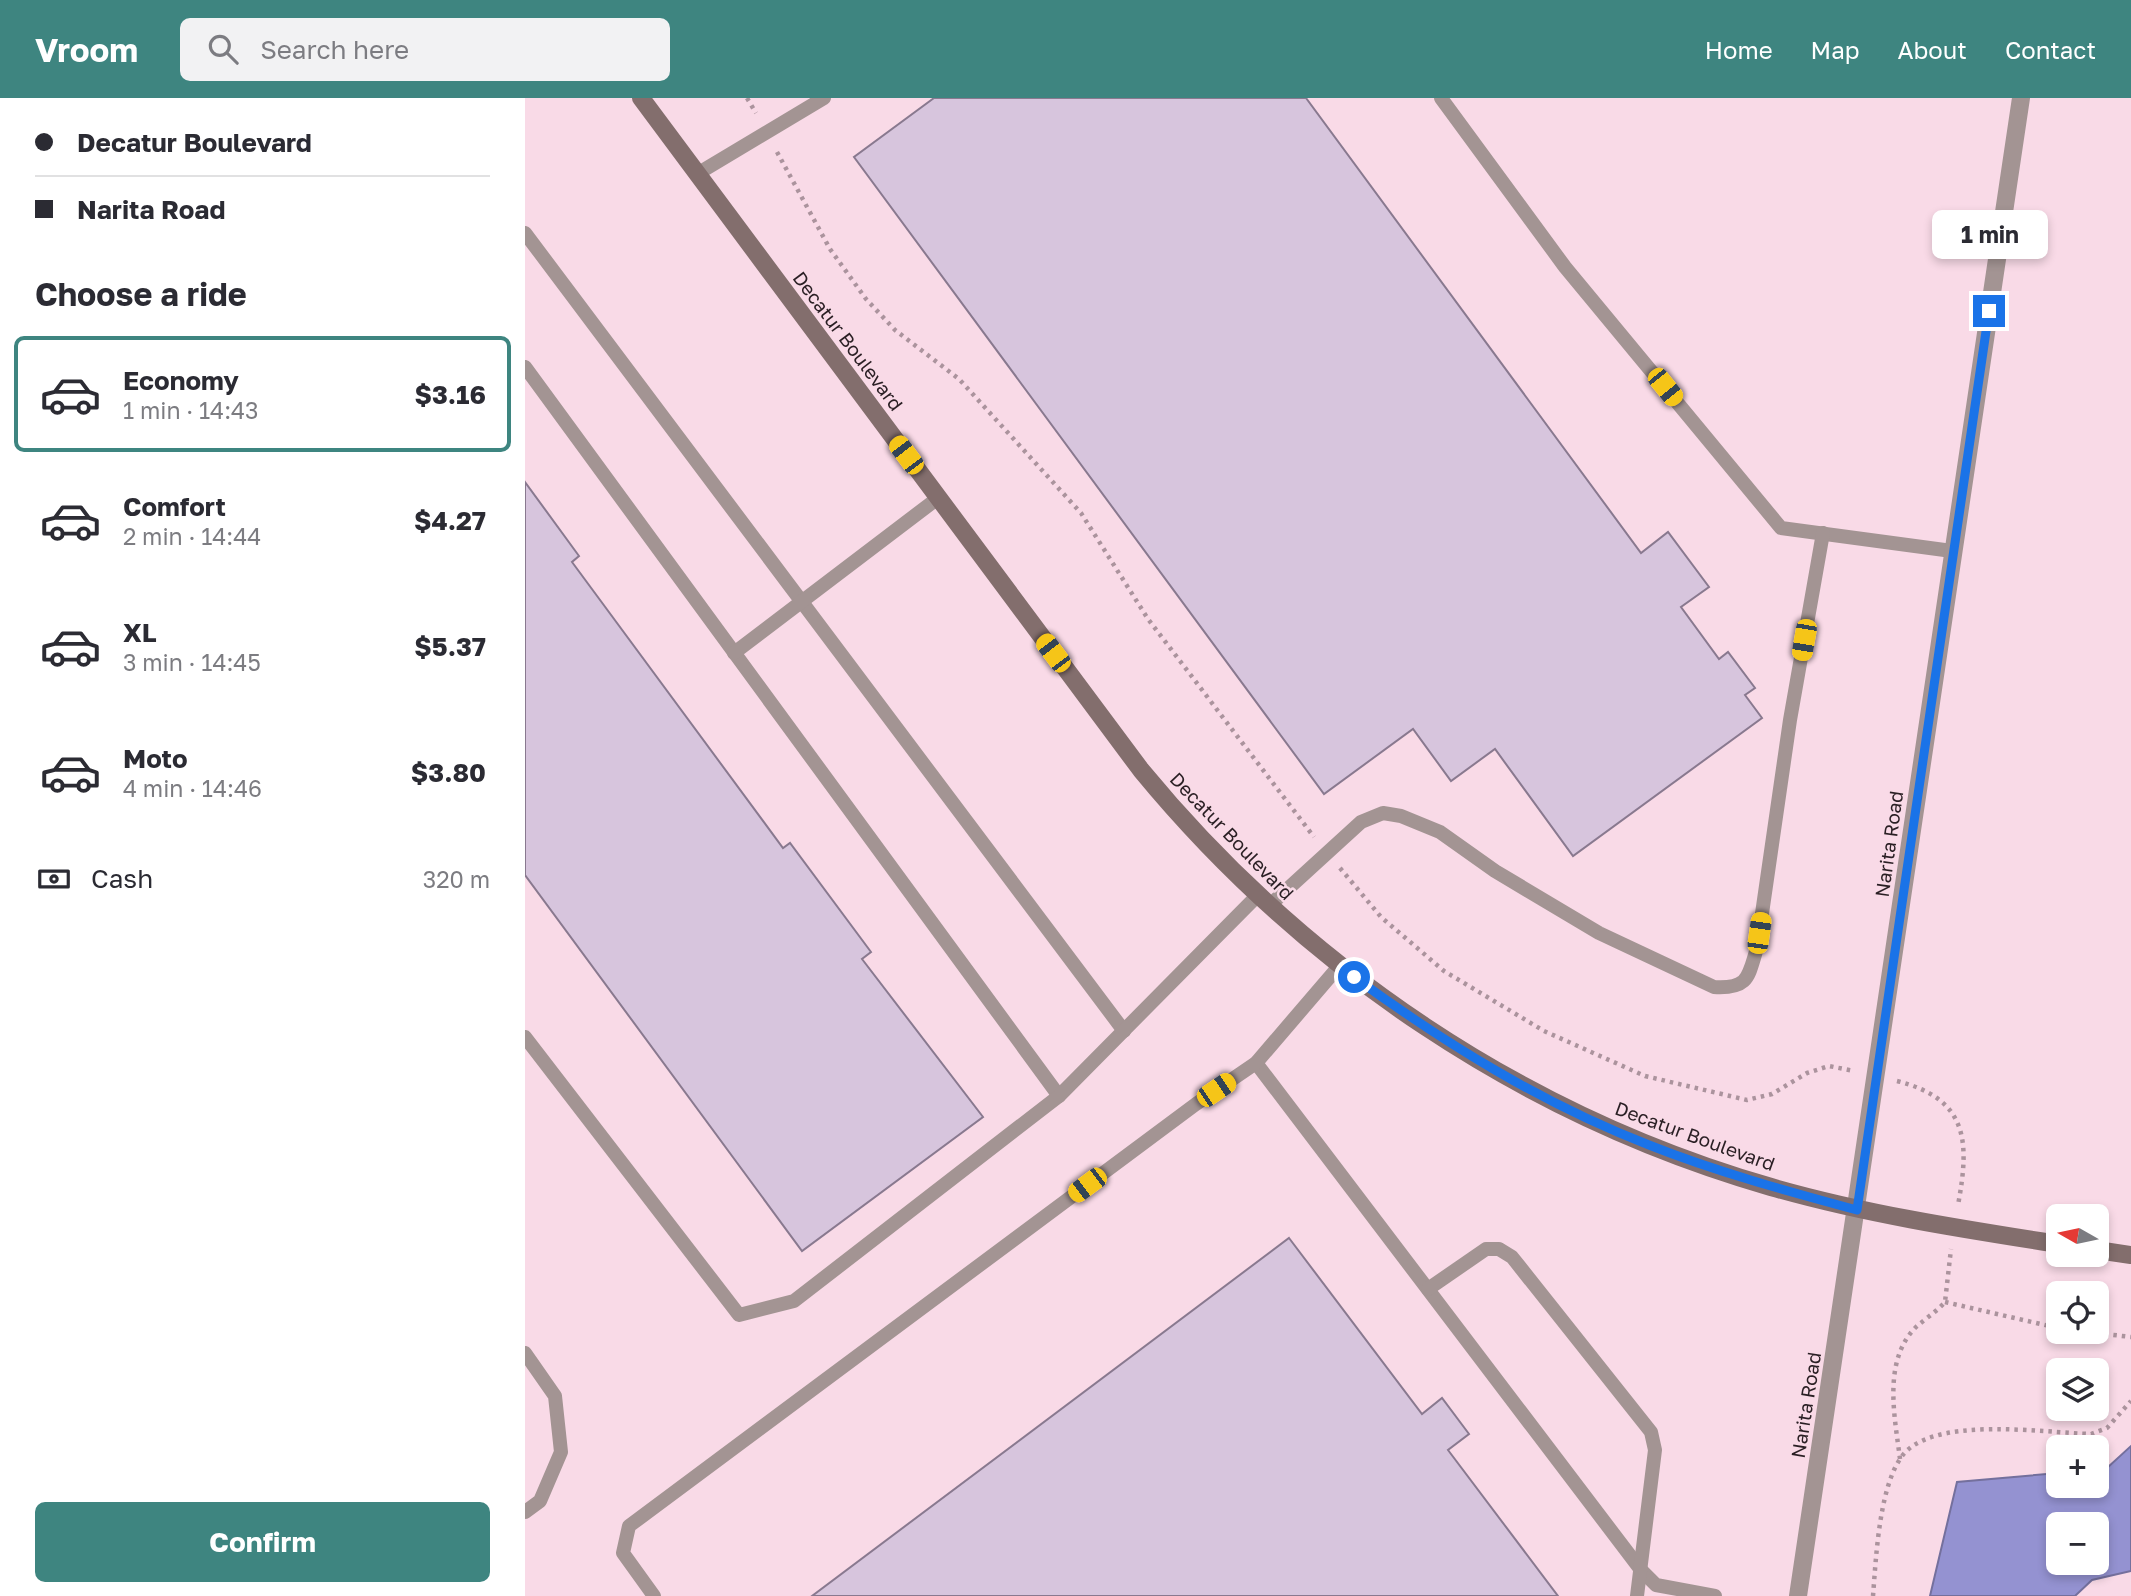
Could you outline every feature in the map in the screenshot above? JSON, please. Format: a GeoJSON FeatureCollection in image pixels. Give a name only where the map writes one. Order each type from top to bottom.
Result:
{"type":"FeatureCollection","features":[{"type":"Feature","properties":{"kind":"street","name":"Decatur Boulevard"},"geometry":{"type":"LineString","coordinates":[[641,98],[1141,770],[1194,832],[1264,901],[1340,965],[1464,1052],[1589,1119],[1707,1167],[1857,1210],[2046,1242]]}},
{"type":"Feature","properties":{"kind":"street","name":"Narita Road"},"geometry":{"type":"LineString","coordinates":[[1798,1596],[2021,98]]}},
{"type":"Feature","properties":{"kind":"street"},"geometry":{"type":"LineString","coordinates":[[2109,1252],[2131,1255]]}},
{"type":"Feature","properties":{"kind":"lane"},"geometry":{"type":"LineString","coordinates":[[697,174],[824,98]]}},
{"type":"Feature","properties":{"kind":"lane"},"geometry":{"type":"LineString","coordinates":[[1441,98],[1565,267],[1781,528],[1952,551]]}},
{"type":"Feature","properties":{"kind":"lane"},"geometry":{"type":"LineString","coordinates":[[525,233],[1124,1031]]}},
{"type":"Feature","properties":{"kind":"lane"},"geometry":{"type":"LineString","coordinates":[[525,367],[1059,1096]]}},
{"type":"Feature","properties":{"kind":"lane"},"geometry":{"type":"LineString","coordinates":[[734,653],[938,498]]}},
{"type":"Feature","properties":{"kind":"lane"},"geometry":{"type":"LineString","coordinates":[[525,1037],[739,1315],[793,1301],[1059,1096],[1124,1031],[1264,901],[1361,822],[1383,813],[1401,816],[1440,832],[1495,871],[1599,933],[1714,987],[1734,988],[1748,979],[1757,948],[1790,720],[1823,533]]}},
{"type":"Feature","properties":{"kind":"lane"},"geometry":{"type":"LineString","coordinates":[[654,1596],[623,1553],[629,1526],[1184,1112],[1256,1063],[1340,965]]}},
{"type":"Feature","properties":{"kind":"lane"},"geometry":{"type":"LineString","coordinates":[[1256,1063],[1641,1570],[1657,1585],[1715,1596]]}},
{"type":"Feature","properties":{"kind":"lane"},"geometry":{"type":"LineString","coordinates":[[1428,1289],[1486,1249],[1499,1249],[1512,1257],[1651,1432],[1655,1450],[1637,1596]]}},
{"type":"Feature","properties":{"kind":"lane"},"geometry":{"type":"LineString","coordinates":[[525,1353],[555,1396],[561,1452],[540,1501],[525,1512]]}},
{"type":"Feature","properties":{"kind":"path"},"geometry":{"type":"LineString","coordinates":[[1945,1303],[2046,1325]]}},
{"type":"Feature","properties":{"kind":"path"},"geometry":{"type":"LineString","coordinates":[[2109,1334],[2131,1337]]}},
{"type":"Feature","properties":{"kind":"path"},"geometry":{"type":"LineString","coordinates":[[1873,1596],[1884,1502],[1900,1459],[1915,1444],[1942,1433],[1971,1430],[2091,1434],[2107,1428],[2131,1401]]}},
{"type":"Feature","properties":{"kind":"water"},"geometry":{"type":"Polygon","coordinates":[[[2131,1446],[2131,1571],[2092,1580],[2075,1596],[1930,1596],[1957,1482],[2046,1474],[2046,1498],[2109,1498],[2109,1466],[2131,1446]]]}},
{"type":"Feature","properties":{"kind":"building"},"geometry":{"type":"Polygon","coordinates":[[[934,98],[1306,98],[1641,553],[1668,532],[1709,587],[1681,607],[1719,659],[1728,652],[1755,688],[1745,695],[1762,718],[1573,856],[1495,749],[1451,781],[1413,729],[1324,794],[854,157],[934,98]]]}},
{"type":"Feature","properties":{"kind":"building"},"geometry":{"type":"Polygon","coordinates":[[[525,482],[579,556],[572,562],[783,848],[790,843],[871,952],[862,959],[983,1117],[802,1251],[525,875],[525,482]]]}},
{"type":"Feature","properties":{"kind":"building"},"geometry":{"type":"Polygon","coordinates":[[[1289,1238],[1422,1414],[1442,1398],[1469,1434],[1448,1450],[1558,1596],[812,1596],[1289,1238]]]}},
{"type":"Feature","properties":{"kind":"route"},"geometry":{"type":"LineString","coordinates":[[1354,977],[1468,1055],[1589,1119],[1707,1167],[1857,1210],[1989,311]]}}]}
